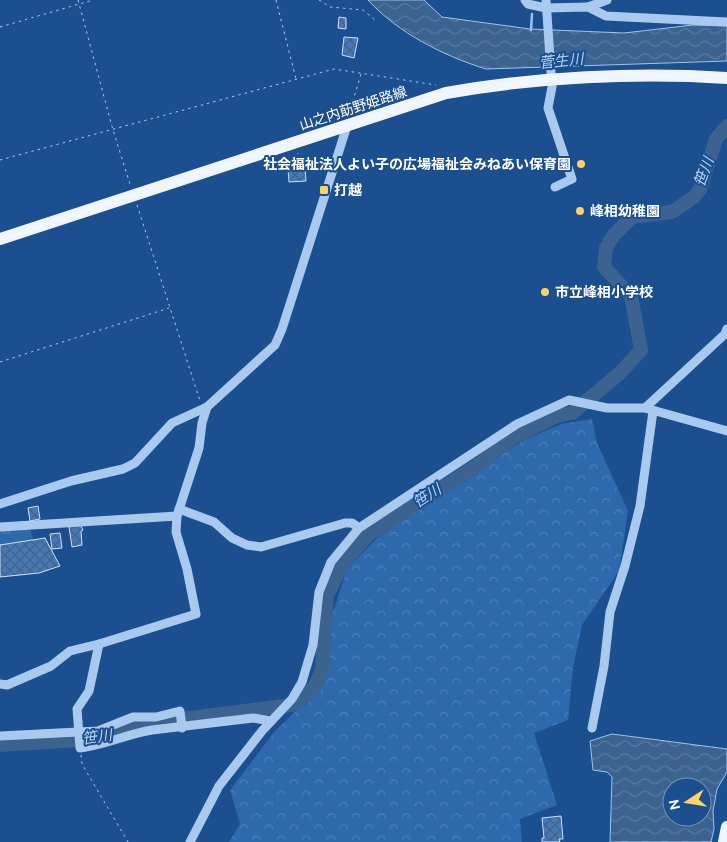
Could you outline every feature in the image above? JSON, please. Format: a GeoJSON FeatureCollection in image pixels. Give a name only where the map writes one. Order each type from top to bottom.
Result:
{"type":"FeatureCollection","features":[{"type":"Feature","properties":{"kind":"main road","name":"山之内莇野姫路線"},"geometry":{"type":"LineString","coordinates":[[0,238],[446,93],[552,76],[674,74],[727,78]]}},
{"type":"Feature","properties":{"kind":"main road"},"geometry":{"type":"LineString","coordinates":[[724,842],[727,828]]}},
{"type":"Feature","properties":{"kind":"street"},"geometry":{"type":"LineString","coordinates":[[525,0],[528,4],[546,7],[588,7],[607,0]]}},
{"type":"Feature","properties":{"kind":"street"},"geometry":{"type":"LineString","coordinates":[[546,7],[552,76],[548,108],[549,116],[572,179],[555,187]]}},
{"type":"Feature","properties":{"kind":"street"},"geometry":{"type":"LineString","coordinates":[[588,7],[606,16],[727,22]]}},
{"type":"Feature","properties":{"kind":"street"},"geometry":{"type":"LineString","coordinates":[[0,504],[71,481],[123,469],[135,463],[172,423],[207,407],[275,345],[350,125]]}},
{"type":"Feature","properties":{"kind":"street"},"geometry":{"type":"LineString","coordinates":[[592,728],[604,666],[610,612],[625,566],[640,506],[649,410],[725,334],[727,329]]}},
{"type":"Feature","properties":{"kind":"street"},"geometry":{"type":"LineString","coordinates":[[190,842],[219,786],[292,699],[302,682],[314,645],[319,592],[331,562],[359,528],[517,424],[569,400],[607,408],[649,410],[727,432]]}},
{"type":"Feature","properties":{"kind":"street"},"geometry":{"type":"LineString","coordinates":[[0,684],[7,685],[51,666],[70,651],[100,644],[196,614],[187,569],[176,532],[178,513],[199,448],[202,423],[207,407]]}},
{"type":"Feature","properties":{"kind":"street"},"geometry":{"type":"LineString","coordinates":[[0,527],[178,513],[214,522],[232,538],[246,544],[261,547],[345,523],[352,523],[359,528]]}},
{"type":"Feature","properties":{"kind":"street"},"geometry":{"type":"LineString","coordinates":[[100,644],[89,691],[78,709],[80,748],[98,746],[136,732],[253,718],[271,722]]}},
{"type":"Feature","properties":{"kind":"street"},"geometry":{"type":"LineString","coordinates":[[0,736],[98,731],[133,717],[156,717],[180,711],[182,728]]}},
{"type":"Feature","properties":{"kind":"path"},"geometry":{"type":"LineString","coordinates":[[0,27],[93,0]]}},
{"type":"Feature","properties":{"kind":"path"},"geometry":{"type":"LineString","coordinates":[[276,0],[296,79]]}},
{"type":"Feature","properties":{"kind":"path"},"geometry":{"type":"LineString","coordinates":[[319,0],[330,7],[363,10],[375,20]]}},
{"type":"Feature","properties":{"kind":"path"},"geometry":{"type":"LineString","coordinates":[[0,160],[334,70],[435,85]]}},
{"type":"Feature","properties":{"kind":"path"},"geometry":{"type":"LineString","coordinates":[[350,125],[349,113],[361,74]]}},
{"type":"Feature","properties":{"kind":"path"},"geometry":{"type":"LineString","coordinates":[[298,148],[298,168]]}},
{"type":"Feature","properties":{"kind":"path"},"geometry":{"type":"LineString","coordinates":[[0,362],[170,308]]}},
{"type":"Feature","properties":{"kind":"path"},"geometry":{"type":"LineString","coordinates":[[80,748],[82,764],[128,842]]}},
{"type":"Feature","properties":{"kind":"green space"},"geometry":{"type":"Polygon","coordinates":[[[592,419],[597,443],[628,511],[619,571],[582,625],[573,668],[568,720],[534,733],[557,805],[520,819],[522,842],[229,842],[240,824],[230,790],[275,731],[309,698],[326,665],[329,624],[347,569],[377,538],[452,486],[524,440],[561,424],[592,419]]]}},
{"type":"Feature","properties":{"kind":"green space"},"geometry":{"type":"Polygon","coordinates":[[[30,528],[33,540],[0,545],[0,530],[30,528]]]}},
{"type":"Feature","properties":{"kind":"water","name":"菅生川"},"geometry":{"type":"Polygon","coordinates":[[[368,0],[424,0],[442,17],[530,29],[624,33],[693,25],[727,26],[727,61],[486,69],[470,64],[422,42],[393,23],[368,0]]]}},
{"type":"Feature","properties":{"kind":"water"},"geometry":{"type":"Polygon","coordinates":[[[612,734],[727,749],[727,772],[717,789],[713,811],[714,829],[711,842],[610,842],[612,777],[607,772],[593,770],[590,741],[612,734]]]}},
{"type":"Feature","properties":{"kind":"building"},"geometry":{"type":"Polygon","coordinates":[[[339,17],[346,18],[346,29],[338,28],[339,17]]]}},
{"type":"Feature","properties":{"kind":"building"},"geometry":{"type":"Polygon","coordinates":[[[344,37],[358,38],[354,58],[342,55],[344,37]]]}},
{"type":"Feature","properties":{"kind":"building"},"geometry":{"type":"Polygon","coordinates":[[[305,167],[306,181],[289,182],[288,168],[305,167]]]}},
{"type":"Feature","properties":{"kind":"building"},"geometry":{"type":"Polygon","coordinates":[[[38,506],[40,519],[30,521],[28,508],[38,506]]]}},
{"type":"Feature","properties":{"kind":"building"},"geometry":{"type":"Polygon","coordinates":[[[80,524],[83,530],[81,531],[82,545],[72,547],[69,527],[80,524]]]}},
{"type":"Feature","properties":{"kind":"building"},"geometry":{"type":"Polygon","coordinates":[[[60,533],[62,548],[52,549],[50,534],[60,533]]]}},
{"type":"Feature","properties":{"kind":"building"},"geometry":{"type":"Polygon","coordinates":[[[45,538],[60,566],[39,573],[0,577],[0,545],[45,538]]]}},
{"type":"Feature","properties":{"kind":"building"},"geometry":{"type":"Polygon","coordinates":[[[561,816],[563,839],[559,839],[560,842],[542,842],[542,838],[544,838],[542,818],[561,816]]]}},
{"type":"Feature","properties":{"kind":"waterway"},"geometry":{"type":"LineString","coordinates":[[531,30],[532,14]]}},
{"type":"Feature","properties":{"kind":"waterway","name":"笹川"},"geometry":{"type":"LineString","coordinates":[[0,745],[110,738],[143,724],[291,705],[302,699],[315,686],[322,669],[327,595],[344,562],[369,534],[476,466],[514,437],[557,416],[572,413],[620,373],[641,350],[631,296],[604,267],[606,248],[613,236],[632,217],[672,212],[694,197],[700,189],[716,139],[727,126]]}},
{"type":"Feature","properties":{"kind":"place","name":"社会福祉法人よい子の広場福祉会みねあい保育園"},"geometry":{"type":"Point","coordinates":[581,164]}},
{"type":"Feature","properties":{"kind":"place","name":"打越"},"geometry":{"type":"Point","coordinates":[324,190]}},
{"type":"Feature","properties":{"kind":"place","name":"峰相幼稚園"},"geometry":{"type":"Point","coordinates":[580,211]}},
{"type":"Feature","properties":{"kind":"place","name":"市立峰相小学校"},"geometry":{"type":"Point","coordinates":[545,292]}}]}
